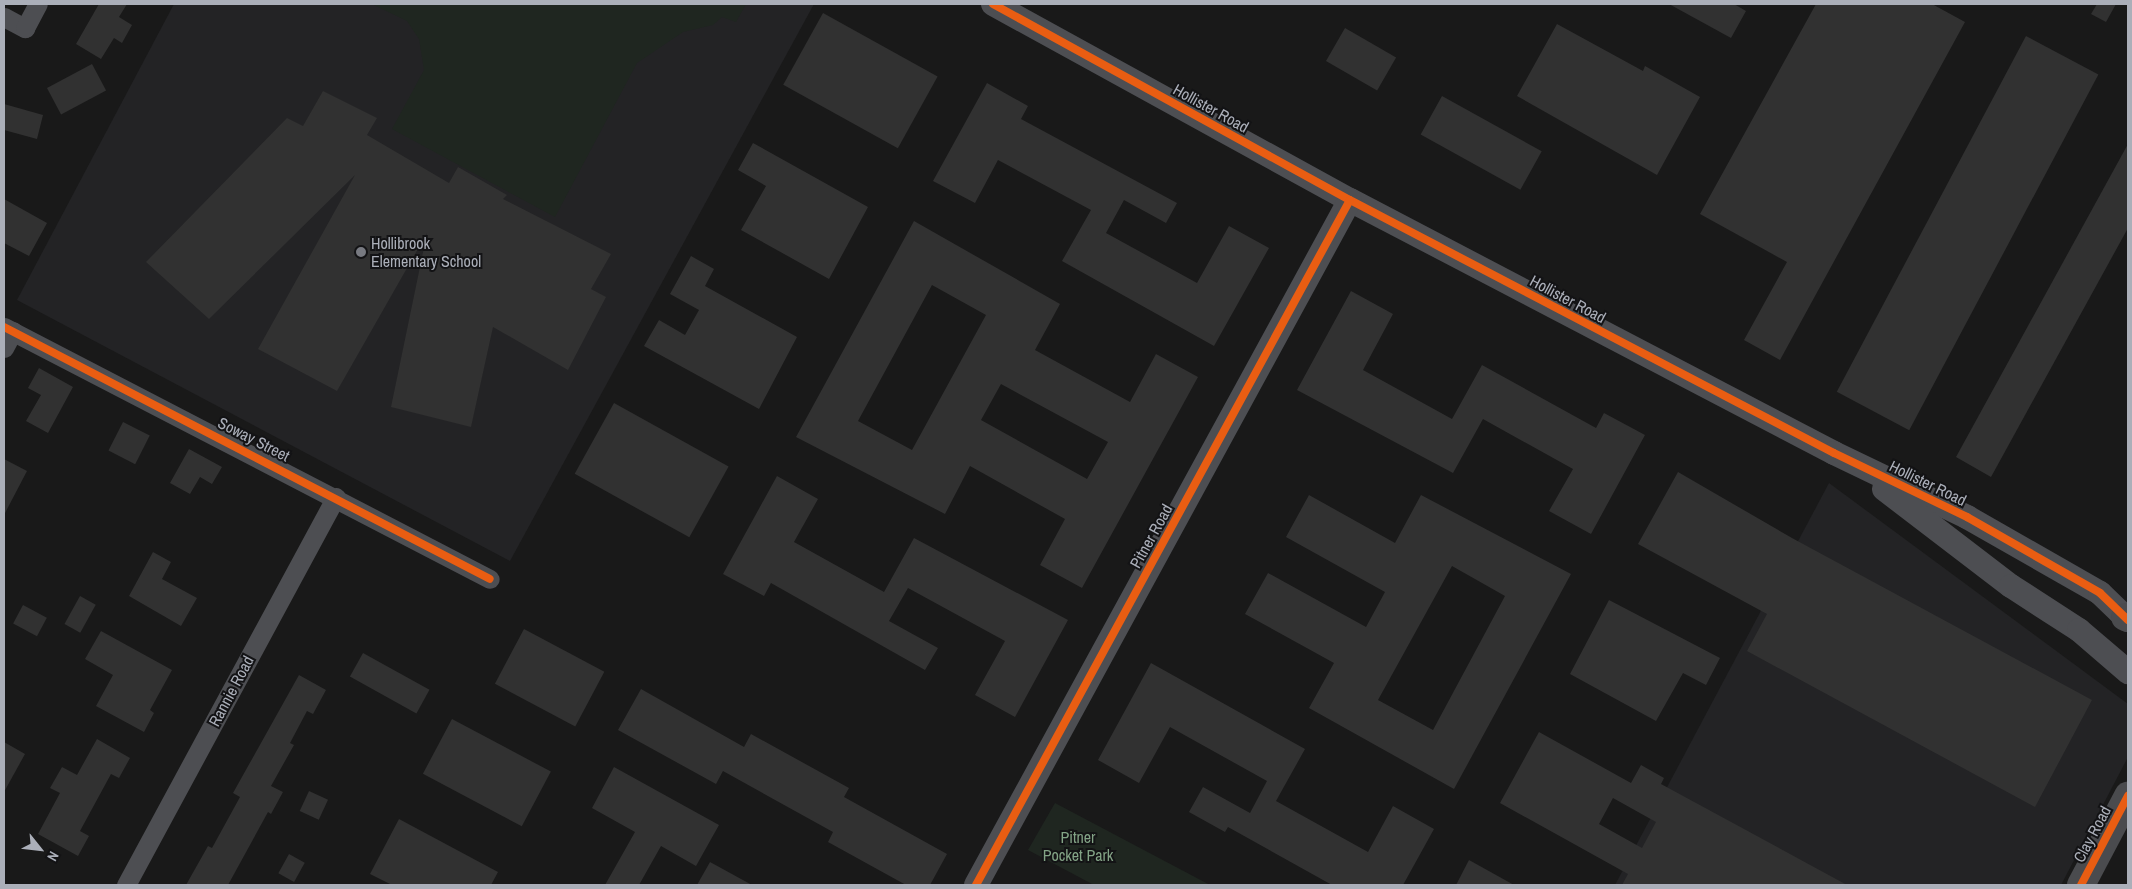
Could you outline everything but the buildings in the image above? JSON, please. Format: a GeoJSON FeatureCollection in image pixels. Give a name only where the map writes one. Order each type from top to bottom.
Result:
{"type":"FeatureCollection","features":[{"type":"Feature","properties":{"kind":"main road","name":"Clay Road"},"geometry":{"type":"LineString","coordinates":[[2080,885],[2128,796]]}},
{"type":"Feature","properties":{"kind":"street"},"geometry":{"type":"LineString","coordinates":[[4,17],[25,28],[38,4]]}},
{"type":"Feature","properties":{"kind":"street","name":"Hollister Road"},"geometry":{"type":"LineString","coordinates":[[993,4],[1350,200],[1834,453],[1967,517],[2100,593],[2127,618]]}},
{"type":"Feature","properties":{"kind":"street","name":"Pitner Road"},"geometry":{"type":"LineString","coordinates":[[976,885],[1350,200]]}},
{"type":"Feature","properties":{"kind":"street"},"geometry":{"type":"LineString","coordinates":[[4,348],[8,329]]}},
{"type":"Feature","properties":{"kind":"street","name":"Soway Street"},"geometry":{"type":"LineString","coordinates":[[8,329],[336,497],[490,579]]}},
{"type":"Feature","properties":{"kind":"street","name":"Hollister Road"},"geometry":{"type":"LineString","coordinates":[[1834,453],[2011,586],[2079,630],[2128,672]]}},
{"type":"Feature","properties":{"kind":"street","name":"Rannie Road"},"geometry":{"type":"LineString","coordinates":[[126,885],[336,497]]}},
{"type":"Feature","properties":{"kind":"street"},"geometry":{"type":"LineString","coordinates":[[2011,586],[2033,554]]}},
{"type":"Feature","properties":{"kind":"shaded area","name":"Hollibrook Elementary School"},"geometry":{"type":"Polygon","coordinates":[[[174,4],[814,4],[510,561],[17,300],[174,4]]]}},
{"type":"Feature","properties":{"kind":"shaded area"},"geometry":{"type":"Polygon","coordinates":[[[1829,483],[2128,704],[2128,757],[2061,885],[1615,885],[1829,483]]]}},
{"type":"Feature","properties":{"kind":"green space"},"geometry":{"type":"Polygon","coordinates":[[[372,4],[746,4],[736,22],[722,17],[713,25],[683,32],[637,63],[555,217],[392,129],[424,70],[419,39],[407,21],[372,4]]]}},
{"type":"Feature","properties":{"kind":"green space","name":"Pitner Pocket Park"},"geometry":{"type":"Polygon","coordinates":[[[1055,803],[1210,885],[1094,885],[1028,850],[1055,803]]]}},
{"type":"Feature","properties":{"kind":"cycle path"},"geometry":{"type":"LineString","coordinates":[[993,4],[1350,200],[1834,453],[1967,517],[2100,593],[2128,620]]}},
{"type":"Feature","properties":{"kind":"cycle path"},"geometry":{"type":"LineString","coordinates":[[976,885],[1350,200]]}},
{"type":"Feature","properties":{"kind":"cycle path"},"geometry":{"type":"LineString","coordinates":[[4,327],[490,579]]}},
{"type":"Feature","properties":{"kind":"cycle path"},"geometry":{"type":"LineString","coordinates":[[2081,885],[2128,796]]}},
{"type":"Feature","properties":{"kind":"place","name":"Hollibrook Elementary School"},"geometry":{"type":"Point","coordinates":[361,252]}}]}
